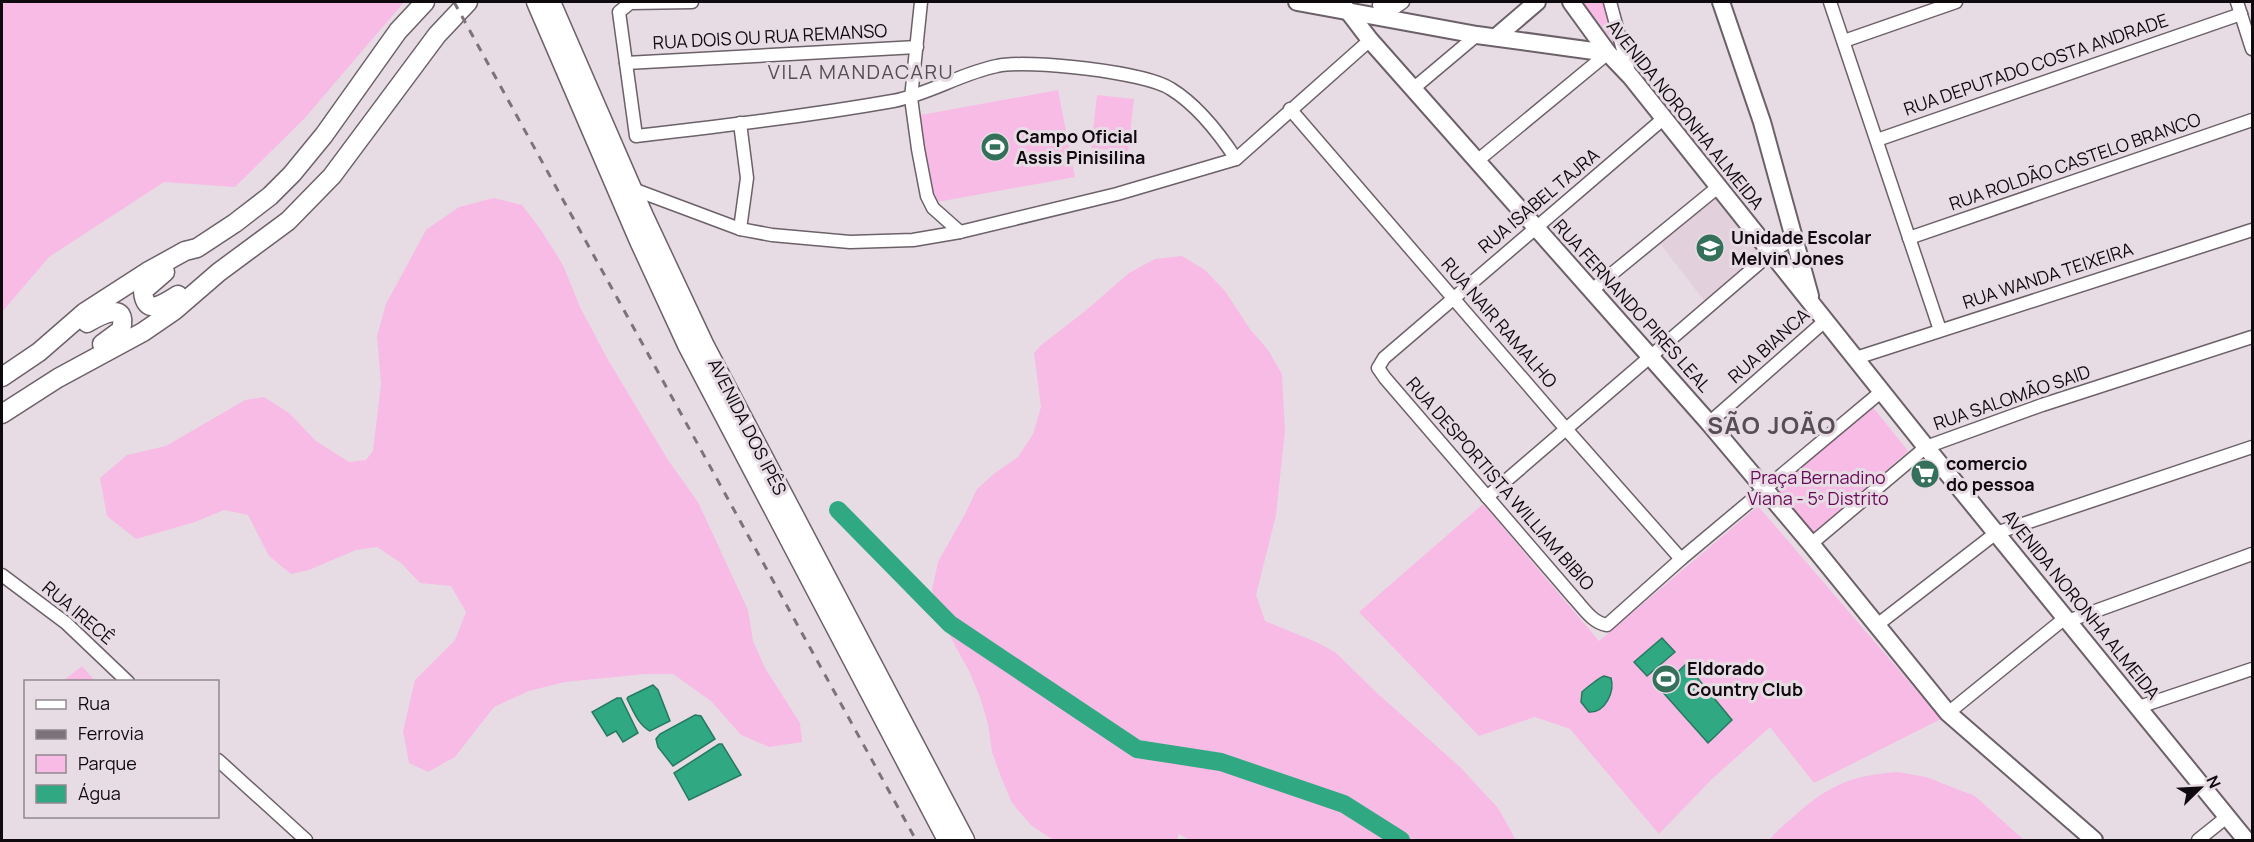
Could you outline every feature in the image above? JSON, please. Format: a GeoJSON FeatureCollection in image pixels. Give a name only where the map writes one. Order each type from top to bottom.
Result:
{"type":"FeatureCollection","features":[{"type":"Feature","properties":{"kind":"main road"},"geometry":{"type":"LineString","coordinates":[[2,414],[58,378],[143,332],[175,310],[219,272],[311,200],[332,176],[437,35],[468,2]]}},
{"type":"Feature","properties":{"kind":"main road","name":"AVENIDA DOS IPÊS"},"geometry":{"type":"LineString","coordinates":[[536,2],[666,300],[918,768],[935,802],[947,840]]}},
{"type":"Feature","properties":{"kind":"main road","name":"AVENIDA DOS IPÊS"},"geometry":{"type":"LineString","coordinates":[[551,2],[633,189],[789,525]]}},
{"type":"Feature","properties":{"kind":"main road"},"geometry":{"type":"LineString","coordinates":[[1297,2],[1379,8],[1477,35],[1608,52]]}},
{"type":"Feature","properties":{"kind":"main road"},"geometry":{"type":"LineString","coordinates":[[1496,37],[1537,2]]}},
{"type":"Feature","properties":{"kind":"main road","name":"AVENIDA NORONHA ALMEIDA"},"geometry":{"type":"LineString","coordinates":[[1571,2],[1608,52],[1631,77],[1812,301],[1926,447],[2246,840]]}},
{"type":"Feature","properties":{"kind":"main road"},"geometry":{"type":"LineString","coordinates":[[1721,2],[1750,85],[1812,301]]}},
{"type":"Feature","properties":{"kind":"main road"},"geometry":{"type":"LineString","coordinates":[[219,272],[197,282],[157,307],[148,304],[143,295],[146,287],[270,196],[292,174],[307,157],[398,31],[422,3]]}},
{"type":"Feature","properties":{"kind":"main road","name":"RUA FERNANDO PIRES LEAL"},"geometry":{"type":"LineString","coordinates":[[1344,6],[1370,40],[1709,423],[1948,713],[2094,840]]}},
{"type":"Feature","properties":{"kind":"main road"},"geometry":{"type":"LineString","coordinates":[[39,352],[85,312],[115,292],[185,251],[197,248]]}},
{"type":"Feature","properties":{"kind":"main road"},"geometry":{"type":"LineString","coordinates":[[2,377],[39,352],[109,311],[117,312],[123,326],[119,333],[75,363],[58,378]]}},
{"type":"Feature","properties":{"kind":"main road","name":"AVENIDA DOS IPÊS"},"geometry":{"type":"LineString","coordinates":[[935,802],[965,840]]}},
{"type":"Feature","properties":{"kind":"street"},"geometry":{"type":"LineString","coordinates":[[692,2],[630,3],[622,8],[618,16],[636,136],[806,115],[911,98],[961,76],[997,65],[1046,64],[1147,79],[1167,86],[1188,102],[1221,138],[1236,159]]}},
{"type":"Feature","properties":{"kind":"street"},"geometry":{"type":"LineString","coordinates":[[921,2],[911,98],[927,196],[933,208],[960,232]]}},
{"type":"Feature","properties":{"kind":"street"},"geometry":{"type":"LineString","coordinates":[[1379,8],[1396,7],[1403,2]]}},
{"type":"Feature","properties":{"kind":"street"},"geometry":{"type":"LineString","coordinates":[[1610,2],[1631,77]]}},
{"type":"Feature","properties":{"kind":"street"},"geometry":{"type":"LineString","coordinates":[[1830,2],[1940,330]]}},
{"type":"Feature","properties":{"kind":"street"},"geometry":{"type":"LineString","coordinates":[[1844,41],[1956,2]]}},
{"type":"Feature","properties":{"kind":"street"},"geometry":{"type":"LineString","coordinates":[[2239,8],[2252,46]]}},
{"type":"Feature","properties":{"kind":"street","name":"RUA DEPUTADO COSTA ANDRADE"},"geometry":{"type":"LineString","coordinates":[[1877,140],[2239,8]]}},
{"type":"Feature","properties":{"kind":"street"},"geometry":{"type":"LineString","coordinates":[[1414,88],[1477,35]]}},
{"type":"Feature","properties":{"kind":"street"},"geometry":{"type":"LineString","coordinates":[[633,189],[740,229],[772,235],[850,242],[913,240],[960,232],[1117,194],[1236,159],[1370,40]]}},
{"type":"Feature","properties":{"kind":"street","name":"RUA DOIS OU RUA REMANSO"},"geometry":{"type":"LineString","coordinates":[[626,63],[917,47]]}},
{"type":"Feature","properties":{"kind":"street"},"geometry":{"type":"LineString","coordinates":[[1477,161],[1608,52]]}},
{"type":"Feature","properties":{"kind":"street","name":"RUA NAIR RAMALHO"},"geometry":{"type":"LineString","coordinates":[[1290,109],[1681,559]]}},
{"type":"Feature","properties":{"kind":"street","name":"RUA ISABEL TAJRA"},"geometry":{"type":"LineString","coordinates":[[1384,358],[1663,119]]}},
{"type":"Feature","properties":{"kind":"street","name":"RUA ROLDÃO CASTELO BRANCO"},"geometry":{"type":"LineString","coordinates":[[1909,238],[2253,120]]}},
{"type":"Feature","properties":{"kind":"street"},"geometry":{"type":"LineString","coordinates":[[740,123],[747,177],[740,229]]}},
{"type":"Feature","properties":{"kind":"street"},"geometry":{"type":"LineString","coordinates":[[1592,290],[1718,187]]}},
{"type":"Feature","properties":{"kind":"street","name":"RUA WANDA TEIXEIRA"},"geometry":{"type":"LineString","coordinates":[[1856,358],[2253,230]]}},
{"type":"Feature","properties":{"kind":"street"},"geometry":{"type":"LineString","coordinates":[[1487,497],[1772,253],[1795,237]]}},
{"type":"Feature","properties":{"kind":"street","name":"RUA BIANCA"},"geometry":{"type":"LineString","coordinates":[[1709,423],[1826,320]]}},
{"type":"Feature","properties":{"kind":"street","name":"RUA SALOMÃO SAID"},"geometry":{"type":"LineString","coordinates":[[1811,544],[1926,447],[2042,405],[2253,337]]}},
{"type":"Feature","properties":{"kind":"street","name":"RUA DESPORTISTA WILLIAM BIBIO"},"geometry":{"type":"LineString","coordinates":[[1384,358],[1379,364],[1379,371],[1593,618],[1603,625],[1607,625],[1681,559]]}},
{"type":"Feature","properties":{"kind":"street"},"geometry":{"type":"LineString","coordinates":[[1681,559],[1882,391]]}},
{"type":"Feature","properties":{"kind":"street"},"geometry":{"type":"LineString","coordinates":[[1877,625],[1996,532],[2253,447]]}},
{"type":"Feature","properties":{"kind":"street"},"geometry":{"type":"LineString","coordinates":[[1948,713],[2066,620],[2253,554]]}},
{"type":"Feature","properties":{"kind":"street","name":"RUA IRECÊ"},"geometry":{"type":"LineString","coordinates":[[2,575],[66,623],[127,680]]}},
{"type":"Feature","properties":{"kind":"street"},"geometry":{"type":"LineString","coordinates":[[2139,707],[2253,669]]}},
{"type":"Feature","properties":{"kind":"street"},"geometry":{"type":"LineString","coordinates":[[219,761],[306,840]]}},
{"type":"Feature","properties":{"kind":"street"},"geometry":{"type":"LineString","coordinates":[[2198,840],[2228,816]]}},
{"type":"Feature","properties":{"kind":"shaded area","name":"Unidade Escolar Melvin Jones"},"geometry":{"type":"Polygon","coordinates":[[[1714,194],[1761,255],[1706,303],[1658,241],[1714,194]]]}},
{"type":"Feature","properties":{"kind":"green space"},"geometry":{"type":"Polygon","coordinates":[[[2,2],[404,2],[304,119],[235,187],[164,182],[49,257],[2,312],[2,2]]]}},
{"type":"Feature","properties":{"kind":"green space"},"geometry":{"type":"Polygon","coordinates":[[[1583,2],[1607,2],[1625,57],[1583,2]]]}},
{"type":"Feature","properties":{"kind":"green space","name":"Campo Oficial Assis Pinisilina"},"geometry":{"type":"Polygon","coordinates":[[[1058,90],[1075,177],[932,203],[915,116],[1058,90]]]}},
{"type":"Feature","properties":{"kind":"green space"},"geometry":{"type":"Polygon","coordinates":[[[1097,95],[1134,99],[1128,152],[1091,148],[1097,95]]]}},
{"type":"Feature","properties":{"kind":"green space"},"geometry":{"type":"Polygon","coordinates":[[[494,198],[522,205],[541,230],[563,265],[580,307],[607,358],[668,460],[698,502],[748,610],[753,641],[765,668],[800,723],[802,742],[769,747],[741,735],[711,701],[673,674],[645,674],[565,682],[529,691],[494,707],[455,757],[428,772],[409,763],[403,731],[415,680],[455,640],[466,612],[451,586],[420,583],[401,563],[377,547],[356,550],[309,570],[291,574],[269,556],[248,515],[224,510],[195,522],[136,539],[107,516],[100,478],[127,455],[166,446],[245,400],[264,397],[289,413],[316,441],[349,462],[366,460],[373,451],[381,383],[377,336],[386,304],[426,230],[459,207],[494,198]]]}},
{"type":"Feature","properties":{"kind":"green space"},"geometry":{"type":"Polygon","coordinates":[[[1182,256],[1205,270],[1225,291],[1250,329],[1268,350],[1282,374],[1285,431],[1276,515],[1256,595],[1265,621],[1335,652],[1460,767],[1498,808],[1516,840],[1189,840],[1179,834],[1177,840],[1053,840],[1031,825],[1012,803],[992,752],[988,724],[980,697],[969,671],[939,616],[932,590],[938,562],[977,489],[1018,457],[1033,434],[1041,407],[1034,353],[1129,273],[1155,259],[1182,256]]]}},
{"type":"Feature","properties":{"kind":"green space","name":"Praça Bernadino Viana - 5º Distrito"},"geometry":{"type":"Polygon","coordinates":[[[1872,406],[1908,451],[1813,535],[1770,488],[1872,406]]]}},
{"type":"Feature","properties":{"kind":"green space","name":"Eldorado Country Club"},"geometry":{"type":"Polygon","coordinates":[[[1483,504],[1599,641],[1758,506],[1941,719],[1814,783],[1770,727],[1711,780],[1659,834],[1570,729],[1535,717],[1479,736],[1359,612],[1483,504]]]}},
{"type":"Feature","properties":{"kind":"green space"},"geometry":{"type":"Polygon","coordinates":[[[82,666],[94,680],[64,680],[82,666]]]}},
{"type":"Feature","properties":{"kind":"green space"},"geometry":{"type":"Polygon","coordinates":[[[1898,772],[1926,777],[1975,796],[2024,840],[1769,840],[1812,801],[1834,787],[1869,775],[1898,772]]]}},
{"type":"Feature","properties":{"kind":"water"},"geometry":{"type":"Polygon","coordinates":[[[1662,638],[1675,652],[1647,676],[1634,662],[1662,638]]]}},
{"type":"Feature","properties":{"kind":"water"},"geometry":{"type":"Polygon","coordinates":[[[1686,664],[1732,720],[1708,743],[1660,689],[1686,664]]]}},
{"type":"Feature","properties":{"kind":"water"},"geometry":{"type":"Polygon","coordinates":[[[1604,676],[1611,678],[1612,684],[1608,701],[1600,709],[1589,712],[1581,702],[1582,692],[1604,676]]]}},
{"type":"Feature","properties":{"kind":"water"},"geometry":{"type":"Polygon","coordinates":[[[653,685],[658,690],[670,721],[650,731],[639,721],[627,699],[653,685]]]}},
{"type":"Feature","properties":{"kind":"water"},"geometry":{"type":"Polygon","coordinates":[[[621,698],[638,733],[623,742],[616,731],[607,736],[592,712],[621,698]]]}},
{"type":"Feature","properties":{"kind":"water"},"geometry":{"type":"Polygon","coordinates":[[[695,715],[701,716],[715,739],[673,766],[658,747],[656,739],[660,734],[695,715]]]}},
{"type":"Feature","properties":{"kind":"water"},"geometry":{"type":"Polygon","coordinates":[[[722,744],[741,775],[689,800],[674,773],[722,744]]]}},
{"type":"Feature","properties":{"kind":"waterway"},"geometry":{"type":"LineString","coordinates":[[838,510],[950,624],[1137,749],[1221,762],[1344,804],[1401,840]]}},
{"type":"Feature","properties":{"kind":"railway"},"geometry":{"type":"LineString","coordinates":[[454,2],[916,840]]}},
{"type":"Feature","properties":{"kind":"place","name":"Campo Oficial Assis Pinisilina"},"geometry":{"type":"Point","coordinates":[995,147]}},
{"type":"Feature","properties":{"kind":"place","name":"Unidade Escolar Melvin Jones"},"geometry":{"type":"Point","coordinates":[1710,248]}},
{"type":"Feature","properties":{"kind":"place","name":"comercio do pessoa"},"geometry":{"type":"Point","coordinates":[1925,474]}},
{"type":"Feature","properties":{"kind":"place","name":"Eldorado Country Club"},"geometry":{"type":"Point","coordinates":[1666,679]}},
{"type":"Feature","properties":{"kind":"district","name":"VILA MANDACARU"},"geometry":{"type":"Point","coordinates":[861,72]}},
{"type":"Feature","properties":{"kind":"district","name":"SÃO JOÃO"},"geometry":{"type":"Point","coordinates":[1772,426]}}]}
